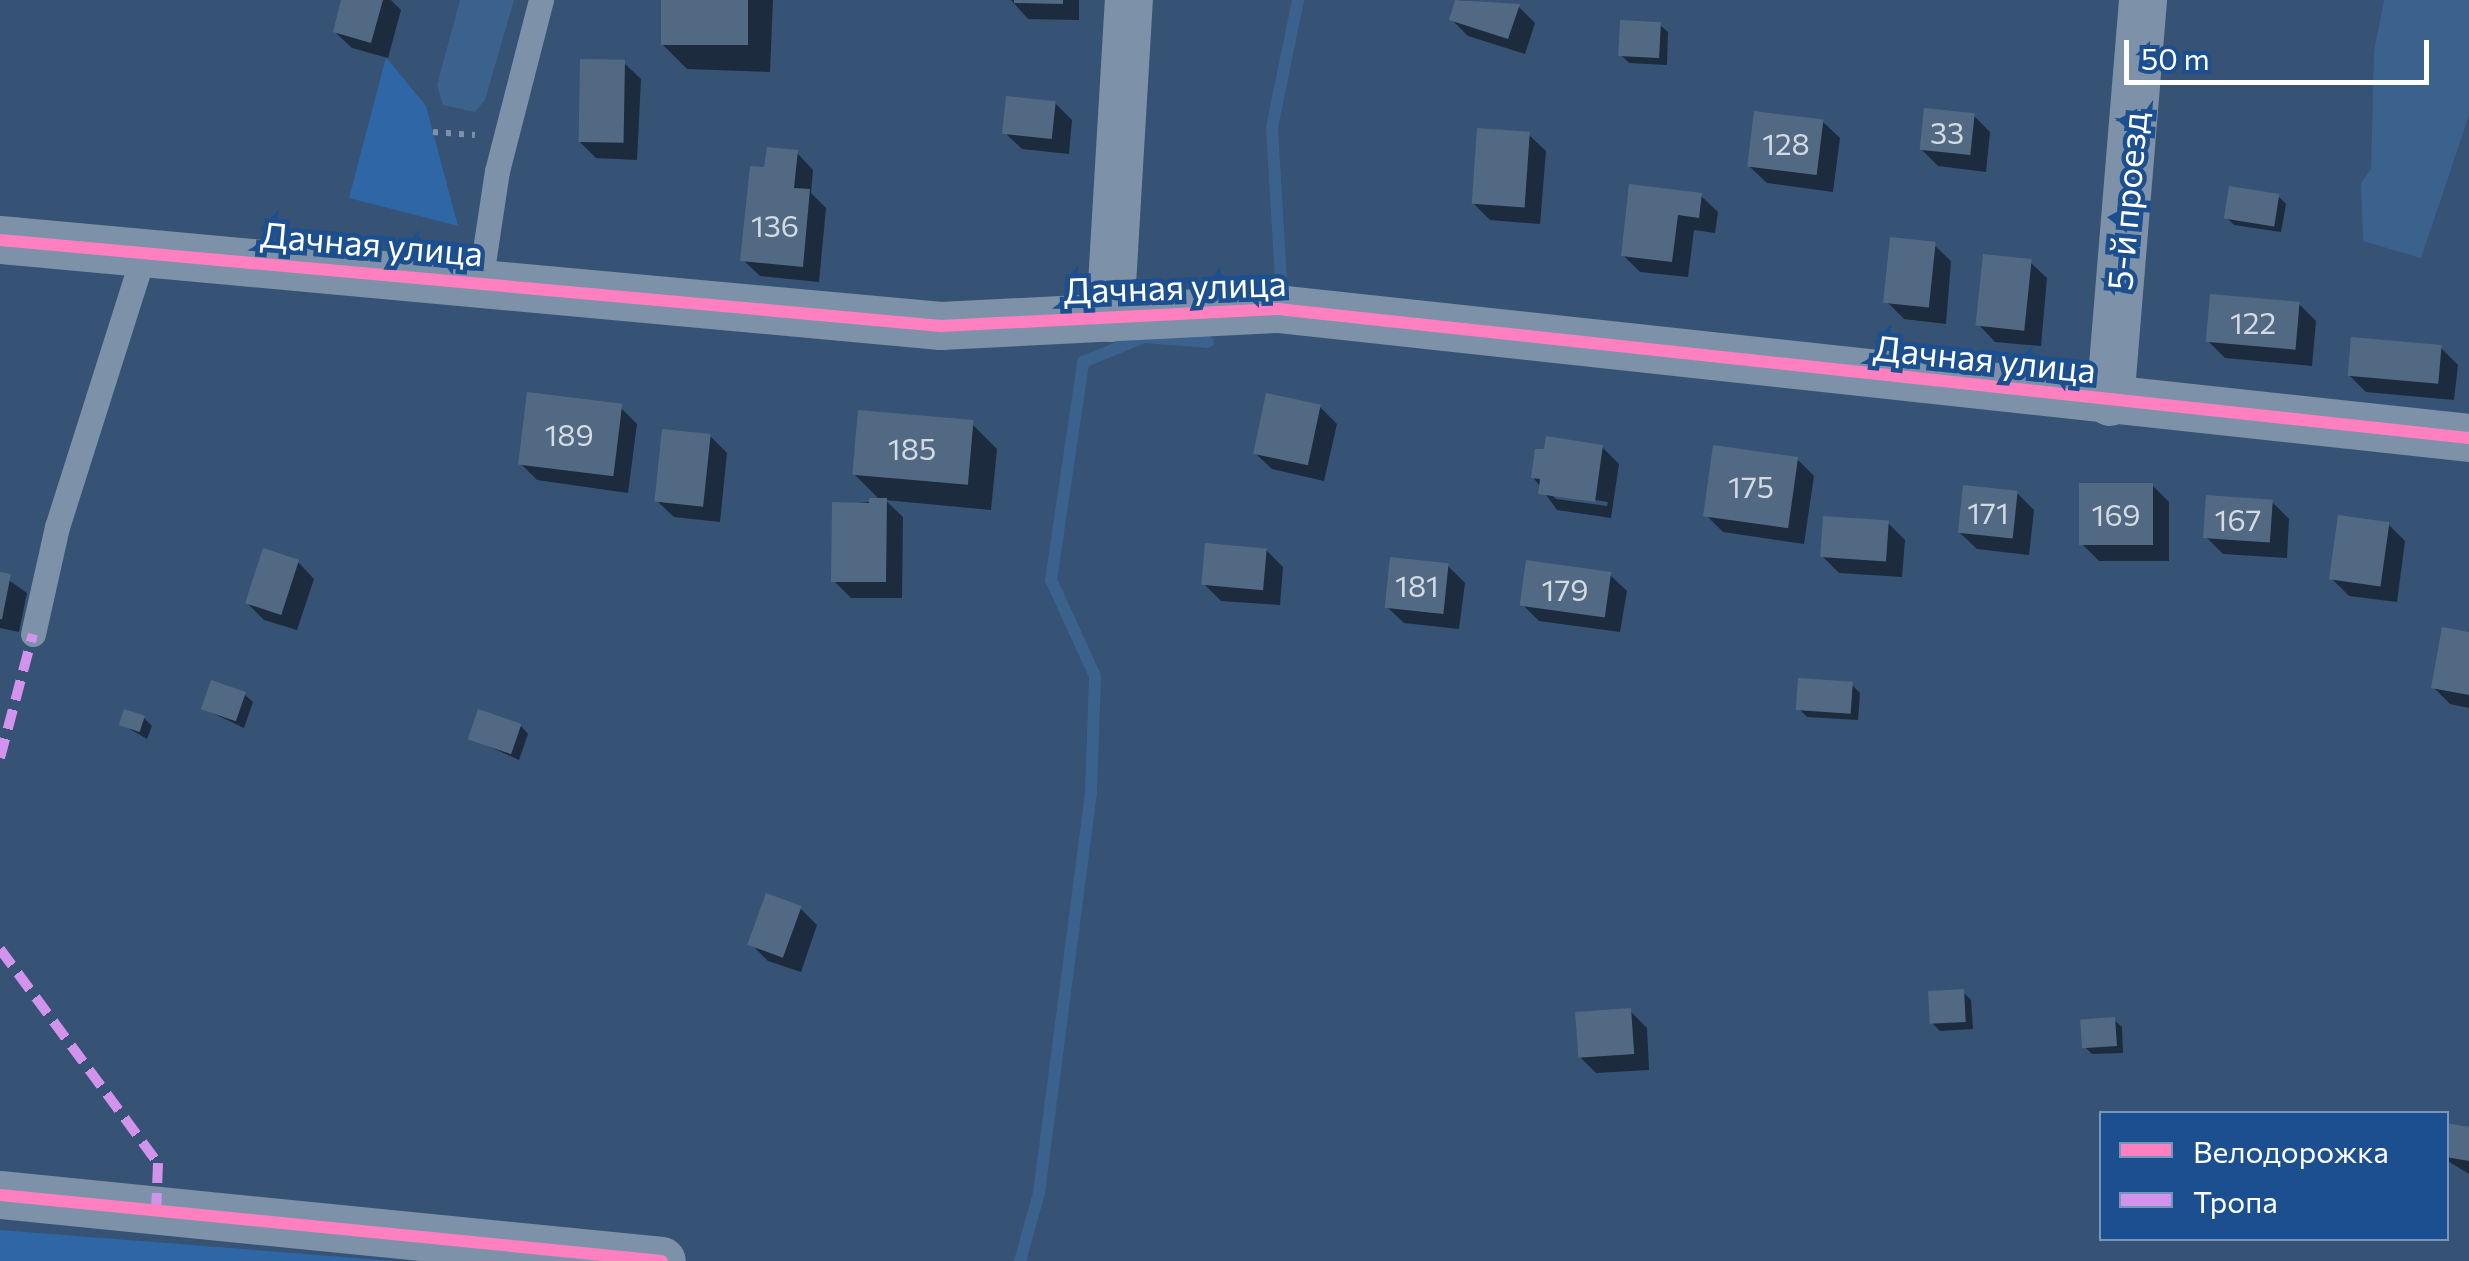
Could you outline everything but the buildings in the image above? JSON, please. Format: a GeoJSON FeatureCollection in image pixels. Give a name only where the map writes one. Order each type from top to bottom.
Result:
{"type":"FeatureCollection","features":[{"type":"Feature","properties":{"kind":"street"},"geometry":{"type":"LineString","coordinates":[[1110,318],[1129,0]]}},
{"type":"Feature","properties":{"kind":"street","name":"5-й проезд"},"geometry":{"type":"LineString","coordinates":[[2110,402],[2142,0]]}},
{"type":"Feature","properties":{"kind":"street","name":"Дачная улица"},"geometry":{"type":"LineString","coordinates":[[0,240],[940,326],[1278,309],[2469,438]]}},
{"type":"Feature","properties":{"kind":"street"},"geometry":{"type":"LineString","coordinates":[[0,1195],[406,1249],[662,1261]]}},
{"type":"Feature","properties":{"kind":"lane"},"geometry":{"type":"LineString","coordinates":[[480,283],[497,171],[540,0]]}},
{"type":"Feature","properties":{"kind":"lane"},"geometry":{"type":"LineString","coordinates":[[33,634],[57,527],[144,252]]}},
{"type":"Feature","properties":{"kind":"shaded area"},"geometry":{"type":"Polygon","coordinates":[[[460,0],[514,0],[485,100],[475,112],[443,105],[437,85],[460,0]]]}},
{"type":"Feature","properties":{"kind":"shaded area"},"geometry":{"type":"Polygon","coordinates":[[[2384,0],[2469,0],[2469,115],[2421,258],[2363,241],[2361,183],[2371,169],[2374,51],[2384,0]]]}},
{"type":"Feature","properties":{"kind":"shaded area"},"geometry":{"type":"Polygon","coordinates":[[[386,57],[426,106],[458,226],[349,198],[386,57]]]}},
{"type":"Feature","properties":{"kind":"shaded area"},"geometry":{"type":"Polygon","coordinates":[[[0,1230],[395,1261],[0,1261],[0,1230]]]}},
{"type":"Feature","properties":{"kind":"waterway"},"geometry":{"type":"LineString","coordinates":[[1282,297],[1272,127],[1298,0]]}},
{"type":"Feature","properties":{"kind":"waterway"},"geometry":{"type":"LineString","coordinates":[[1020,1261],[1039,1193],[1091,792],[1095,676],[1051,580],[1083,362],[1144,337],[1208,342]]}},
{"type":"Feature","properties":{"kind":"marked path"},"geometry":{"type":"LineString","coordinates":[[0,758],[33,634]]}},
{"type":"Feature","properties":{"kind":"marked path"},"geometry":{"type":"LineString","coordinates":[[0,949],[158,1163],[156,1214]]}},
{"type":"Feature","properties":{"kind":"cycle path"},"geometry":{"type":"LineString","coordinates":[[0,240],[941,326],[1278,309],[2469,438]]}},
{"type":"Feature","properties":{"kind":"cycle path"},"geometry":{"type":"LineString","coordinates":[[0,1195],[662,1261]]}}]}
